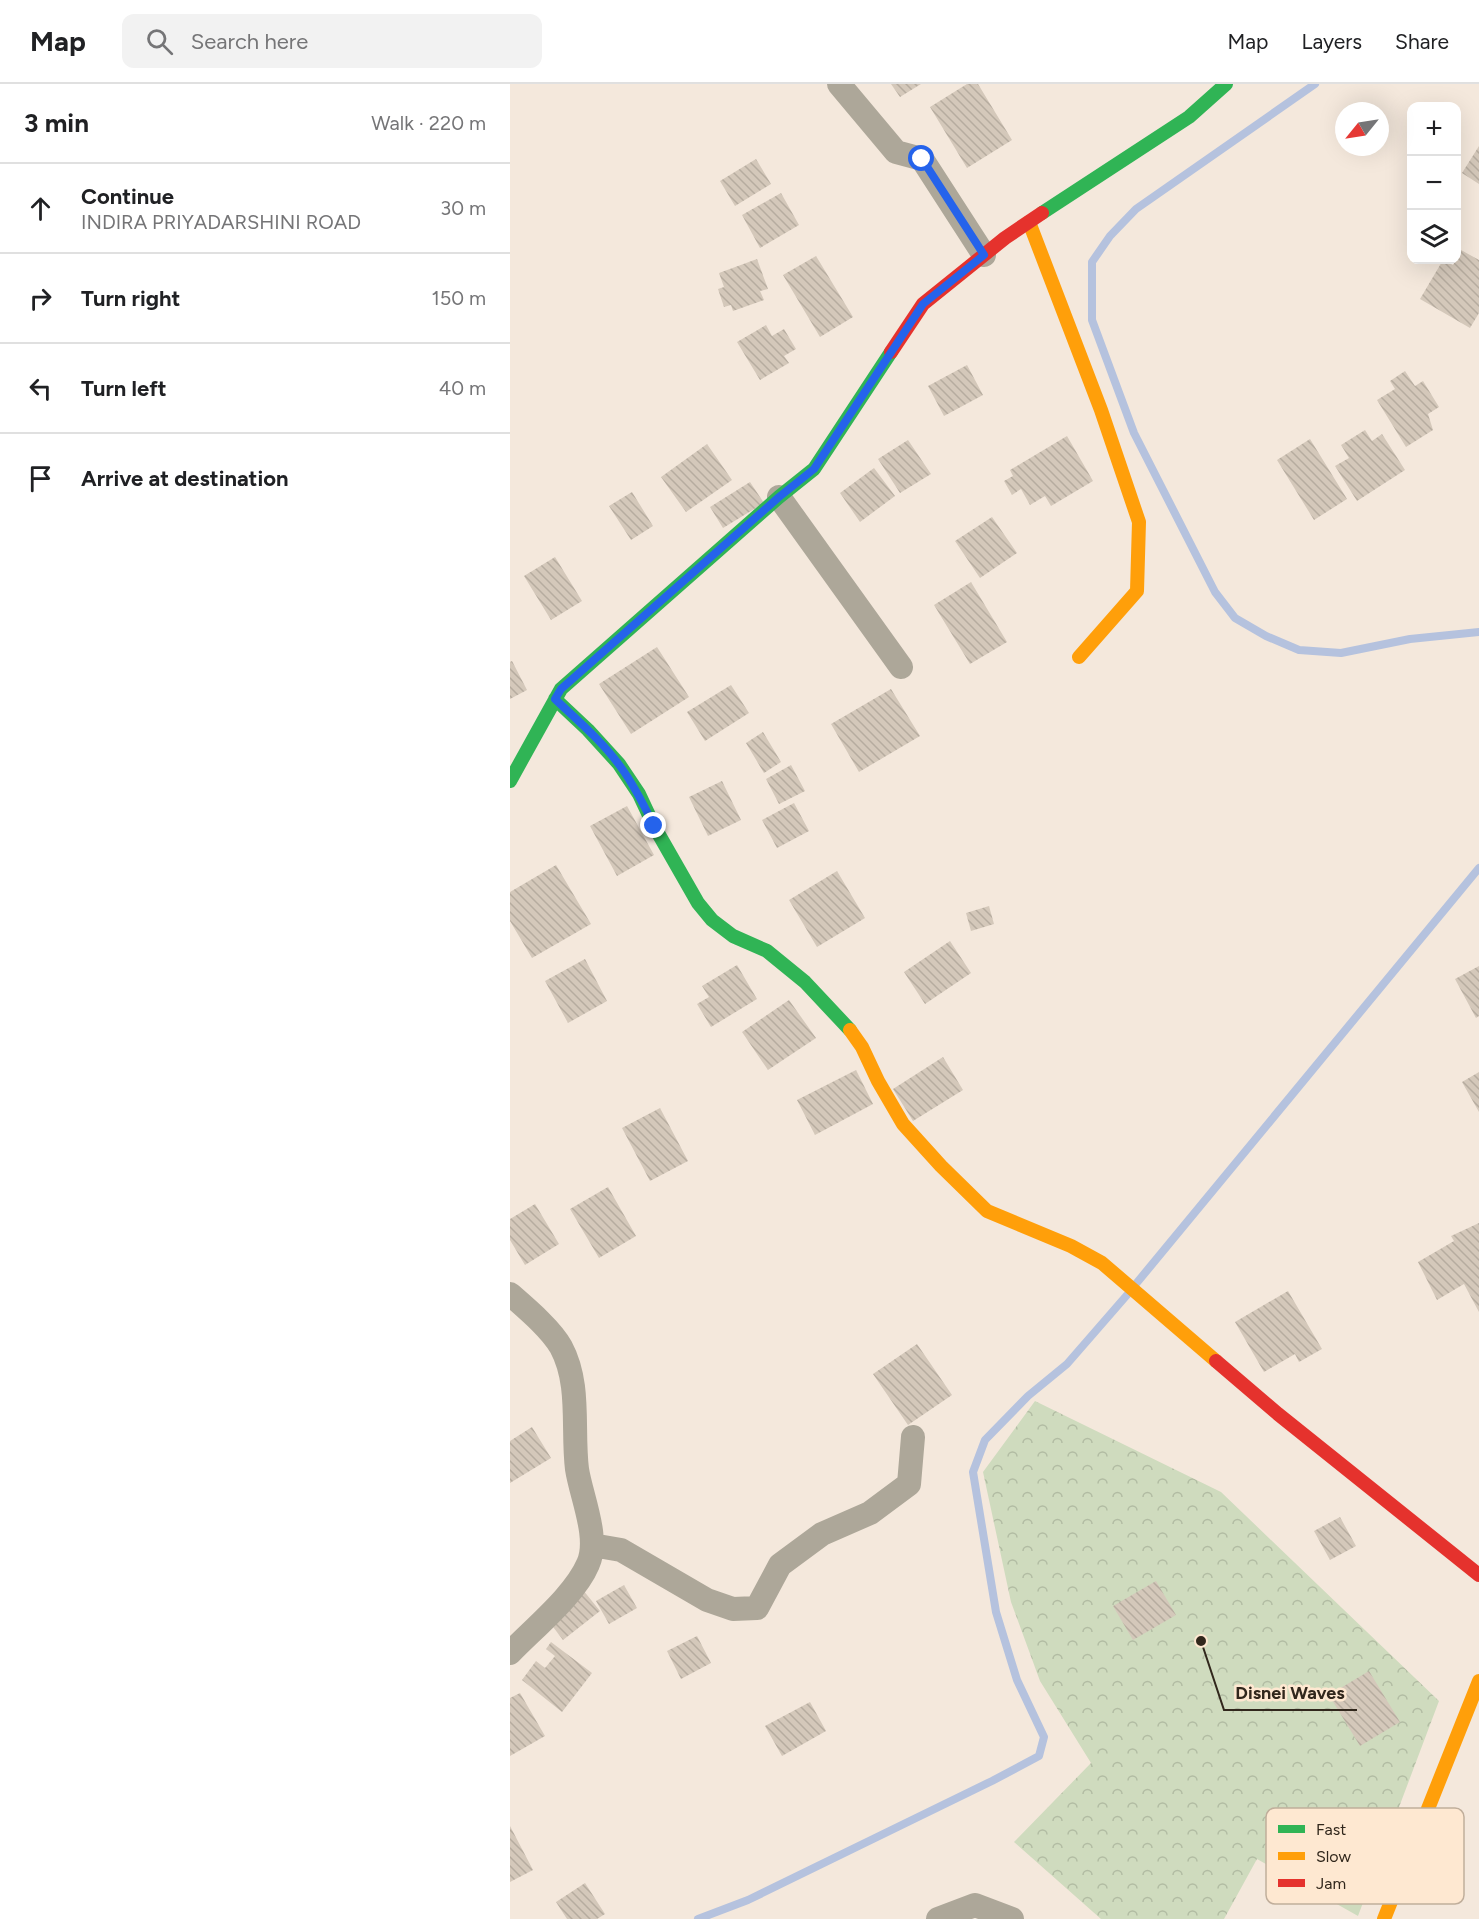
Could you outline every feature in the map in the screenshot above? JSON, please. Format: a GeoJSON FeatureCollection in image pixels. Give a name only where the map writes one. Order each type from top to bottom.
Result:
{"type":"FeatureCollection","features":[{"type":"Feature","properties":{"kind":"street"},"geometry":{"type":"LineString","coordinates":[[839,84],[896,152],[922,159],[984,255]]}},
{"type":"Feature","properties":{"kind":"street"},"geometry":{"type":"LineString","coordinates":[[511,775],[561,689],[779,497],[814,469],[923,304],[1029,222],[1190,117],[1226,84]]}},
{"type":"Feature","properties":{"kind":"street"},"geometry":{"type":"LineString","coordinates":[[1029,222],[1101,410],[1139,522],[1137,591],[1080,657]]}},
{"type":"Feature","properties":{"kind":"street"},"geometry":{"type":"LineString","coordinates":[[779,497],[901,667]]}},
{"type":"Feature","properties":{"kind":"street"},"geometry":{"type":"LineString","coordinates":[[555,699],[619,764],[639,794],[654,826],[698,903],[711,920],[733,936],[767,951],[805,982],[844,1022],[862,1047],[878,1081],[903,1124],[941,1166],[987,1211],[1071,1246],[1102,1263],[1278,1414],[1479,1575]]}},
{"type":"Feature","properties":{"kind":"street"},"geometry":{"type":"LineString","coordinates":[[510,1294],[560,1345],[568,1363],[573,1386],[577,1469],[592,1545],[589,1563],[572,1590],[510,1653]]}},
{"type":"Feature","properties":{"kind":"street"},"geometry":{"type":"LineString","coordinates":[[592,1545],[621,1550],[707,1600],[733,1609],[757,1608],[780,1565],[822,1534],[870,1513],[909,1484],[913,1437]]}},
{"type":"Feature","properties":{"kind":"street"},"geometry":{"type":"LineString","coordinates":[[1428,1808],[1479,1681]]}},
{"type":"Feature","properties":{"kind":"street"},"geometry":{"type":"LineString","coordinates":[[1384,1919],[1390,1904]]}},
{"type":"Feature","properties":{"kind":"street"},"geometry":{"type":"LineString","coordinates":[[938,1919],[975,1905],[1012,1919]]}},
{"type":"Feature","properties":{"kind":"green space"},"geometry":{"type":"Polygon","coordinates":[[[1035,1401],[1221,1492],[1439,1701],[1399,1808],[1266,1808],[1266,1864],[1257,1859],[1224,1919],[1101,1919],[1014,1842],[1091,1763],[1040,1681],[1011,1602],[983,1472],[1035,1401]]]}},
{"type":"Feature","properties":{"kind":"green space"},"geometry":{"type":"Polygon","coordinates":[[[1337,1904],[1363,1904],[1358,1916],[1337,1904]]]}},
{"type":"Feature","properties":{"kind":"building"},"geometry":{"type":"Polygon","coordinates":[[[891,84],[921,84],[900,97],[891,84]]]}},
{"type":"Feature","properties":{"kind":"building"},"geometry":{"type":"Polygon","coordinates":[[[967,84],[978,84],[1012,140],[967,168],[930,107],[967,84]]]}},
{"type":"Feature","properties":{"kind":"building"},"geometry":{"type":"Polygon","coordinates":[[[1479,146],[1479,184],[1462,173],[1479,146]]]}},
{"type":"Feature","properties":{"kind":"building"},"geometry":{"type":"Polygon","coordinates":[[[756,159],[771,184],[735,206],[720,181],[756,159]]]}},
{"type":"Feature","properties":{"kind":"building"},"geometry":{"type":"Polygon","coordinates":[[[781,193],[799,225],[760,248],[742,215],[781,193]]]}},
{"type":"Feature","properties":{"kind":"building"},"geometry":{"type":"Polygon","coordinates":[[[1461,250],[1479,260],[1479,313],[1470,328],[1420,299],[1441,264],[1461,264],[1461,250]]]}},
{"type":"Feature","properties":{"kind":"building"},"geometry":{"type":"Polygon","coordinates":[[[816,256],[853,317],[820,337],[783,275],[816,256]]]}},
{"type":"Feature","properties":{"kind":"building"},"geometry":{"type":"Polygon","coordinates":[[[757,259],[768,289],[760,291],[764,300],[733,311],[731,305],[724,307],[718,289],[724,287],[719,273],[757,259]]]}},
{"type":"Feature","properties":{"kind":"building"},"geometry":{"type":"Polygon","coordinates":[[[766,325],[772,336],[784,329],[796,349],[784,356],[789,363],[760,380],[737,342],[766,325]]]}},
{"type":"Feature","properties":{"kind":"building"},"geometry":{"type":"Polygon","coordinates":[[[967,365],[983,395],[944,416],[928,386],[967,365]]]}},
{"type":"Feature","properties":{"kind":"building"},"geometry":{"type":"Polygon","coordinates":[[[1405,371],[1415,386],[1423,381],[1439,407],[1428,414],[1433,430],[1406,447],[1377,400],[1395,389],[1390,381],[1405,371]]]}},
{"type":"Feature","properties":{"kind":"building"},"geometry":{"type":"Polygon","coordinates":[[[1365,430],[1372,441],[1382,434],[1405,470],[1357,501],[1335,466],[1349,458],[1341,445],[1365,430]]]}},
{"type":"Feature","properties":{"kind":"building"},"geometry":{"type":"Polygon","coordinates":[[[1067,436],[1093,481],[1051,506],[1045,496],[1030,505],[1021,489],[1012,495],[1004,481],[1013,476],[1010,470],[1067,436]]]}},
{"type":"Feature","properties":{"kind":"building"},"geometry":{"type":"Polygon","coordinates":[[[1310,439],[1347,499],[1314,520],[1277,460],[1310,439]]]}},
{"type":"Feature","properties":{"kind":"building"},"geometry":{"type":"Polygon","coordinates":[[[908,440],[931,474],[900,493],[878,459],[908,440]]]}},
{"type":"Feature","properties":{"kind":"building"},"geometry":{"type":"Polygon","coordinates":[[[707,444],[732,480],[686,512],[661,477],[707,444]]]}},
{"type":"Feature","properties":{"kind":"building"},"geometry":{"type":"Polygon","coordinates":[[[874,468],[895,496],[860,522],[840,493],[874,468]]]}},
{"type":"Feature","properties":{"kind":"building"},"geometry":{"type":"Polygon","coordinates":[[[750,482],[764,503],[723,528],[710,507],[750,482]]]}},
{"type":"Feature","properties":{"kind":"building"},"geometry":{"type":"Polygon","coordinates":[[[632,492],[653,526],[631,540],[609,506],[632,492]]]}},
{"type":"Feature","properties":{"kind":"building"},"geometry":{"type":"Polygon","coordinates":[[[992,517],[1017,553],[980,578],[955,541],[992,517]]]}},
{"type":"Feature","properties":{"kind":"building"},"geometry":{"type":"Polygon","coordinates":[[[555,557],[582,601],[551,620],[524,576],[555,557]]]}},
{"type":"Feature","properties":{"kind":"building"},"geometry":{"type":"Polygon","coordinates":[[[971,582],[1007,642],[970,664],[934,605],[971,582]]]}},
{"type":"Feature","properties":{"kind":"building"},"geometry":{"type":"Polygon","coordinates":[[[657,647],[689,697],[631,734],[599,684],[657,647]]]}},
{"type":"Feature","properties":{"kind":"building"},"geometry":{"type":"Polygon","coordinates":[[[512,661],[527,690],[510,699],[510,662],[512,661]]]}},
{"type":"Feature","properties":{"kind":"building"},"geometry":{"type":"Polygon","coordinates":[[[731,685],[749,713],[705,741],[687,712],[731,685]]]}},
{"type":"Feature","properties":{"kind":"building"},"geometry":{"type":"Polygon","coordinates":[[[891,689],[920,736],[859,772],[831,724],[891,689]]]}},
{"type":"Feature","properties":{"kind":"building"},"geometry":{"type":"Polygon","coordinates":[[[763,732],[781,762],[764,773],[746,743],[763,732]]]}},
{"type":"Feature","properties":{"kind":"building"},"geometry":{"type":"Polygon","coordinates":[[[791,765],[805,791],[779,804],[766,779],[791,765]]]}},
{"type":"Feature","properties":{"kind":"building"},"geometry":{"type":"Polygon","coordinates":[[[722,781],[741,820],[708,836],[689,797],[722,781]]]}},
{"type":"Feature","properties":{"kind":"building"},"geometry":{"type":"Polygon","coordinates":[[[794,803],[809,831],[777,848],[762,820],[794,803]]]}},
{"type":"Feature","properties":{"kind":"building"},"geometry":{"type":"Polygon","coordinates":[[[627,806],[654,855],[617,876],[590,826],[627,806]]]}},
{"type":"Feature","properties":{"kind":"building"},"geometry":{"type":"Polygon","coordinates":[[[556,865],[591,924],[532,958],[510,921],[510,892],[556,865]]]}},
{"type":"Feature","properties":{"kind":"building"},"geometry":{"type":"Polygon","coordinates":[[[837,871],[865,918],[817,947],[789,900],[837,871]]]}},
{"type":"Feature","properties":{"kind":"building"},"geometry":{"type":"Polygon","coordinates":[[[989,906],[994,924],[971,931],[966,913],[989,906]]]}},
{"type":"Feature","properties":{"kind":"building"},"geometry":{"type":"Polygon","coordinates":[[[950,941],[971,973],[925,1004],[904,972],[950,941]]]}},
{"type":"Feature","properties":{"kind":"building"},"geometry":{"type":"Polygon","coordinates":[[[585,959],[607,1001],[568,1023],[545,981],[585,959]]]}},
{"type":"Feature","properties":{"kind":"building"},"geometry":{"type":"Polygon","coordinates":[[[737,965],[757,999],[711,1027],[697,1004],[709,997],[702,986],[737,965]]]}},
{"type":"Feature","properties":{"kind":"building"},"geometry":{"type":"Polygon","coordinates":[[[1479,966],[1479,1016],[1476,1018],[1455,979],[1479,966]]]}},
{"type":"Feature","properties":{"kind":"building"},"geometry":{"type":"Polygon","coordinates":[[[789,1000],[816,1038],[768,1070],[742,1032],[789,1000]]]}},
{"type":"Feature","properties":{"kind":"building"},"geometry":{"type":"Polygon","coordinates":[[[943,1057],[963,1090],[913,1121],[893,1089],[943,1057]]]}},
{"type":"Feature","properties":{"kind":"building"},"geometry":{"type":"Polygon","coordinates":[[[856,1070],[873,1104],[815,1135],[797,1100],[856,1070]]]}},
{"type":"Feature","properties":{"kind":"building"},"geometry":{"type":"Polygon","coordinates":[[[1479,1072],[1479,1112],[1462,1082],[1479,1072]]]}},
{"type":"Feature","properties":{"kind":"building"},"geometry":{"type":"Polygon","coordinates":[[[660,1108],[688,1161],[650,1181],[622,1128],[660,1108]]]}},
{"type":"Feature","properties":{"kind":"building"},"geometry":{"type":"Polygon","coordinates":[[[608,1187],[636,1236],[599,1258],[570,1209],[608,1187]]]}},
{"type":"Feature","properties":{"kind":"building"},"geometry":{"type":"Polygon","coordinates":[[[535,1204],[559,1244],[525,1265],[510,1240],[510,1219],[535,1204]]]}},
{"type":"Feature","properties":{"kind":"building"},"geometry":{"type":"Polygon","coordinates":[[[1479,1223],[1479,1312],[1464,1284],[1437,1300],[1418,1262],[1454,1241],[1451,1236],[1479,1223]]]}},
{"type":"Feature","properties":{"kind":"building"},"geometry":{"type":"Polygon","coordinates":[[[1288,1291],[1322,1349],[1299,1362],[1295,1354],[1264,1372],[1235,1322],[1288,1291]]]}},
{"type":"Feature","properties":{"kind":"building"},"geometry":{"type":"Polygon","coordinates":[[[917,1344],[952,1395],[908,1425],[873,1374],[917,1344]]]}},
{"type":"Feature","properties":{"kind":"building"},"geometry":{"type":"Polygon","coordinates":[[[532,1427],[551,1458],[510,1483],[510,1441],[532,1427]]]}},
{"type":"Feature","properties":{"kind":"building"},"geometry":{"type":"Polygon","coordinates":[[[1340,1517],[1356,1546],[1330,1560],[1314,1531],[1340,1517]]]}},
{"type":"Feature","properties":{"kind":"building"},"geometry":{"type":"Polygon","coordinates":[[[1156,1581],[1176,1615],[1133,1640],[1113,1606],[1156,1581]]]}},
{"type":"Feature","properties":{"kind":"building"},"geometry":{"type":"Polygon","coordinates":[[[624,1585],[637,1608],[609,1624],[596,1601],[624,1585]]]}},
{"type":"Feature","properties":{"kind":"building"},"geometry":{"type":"Polygon","coordinates":[[[583,1590],[600,1611],[563,1640],[547,1619],[583,1590]]]}},
{"type":"Feature","properties":{"kind":"building"},"geometry":{"type":"Polygon","coordinates":[[[697,1636],[711,1663],[681,1679],[667,1651],[697,1636]]]}},
{"type":"Feature","properties":{"kind":"building"},"geometry":{"type":"Polygon","coordinates":[[[551,1642],[592,1673],[562,1712],[522,1680],[536,1661],[545,1668],[555,1656],[546,1649],[551,1642]]]}},
{"type":"Feature","properties":{"kind":"building"},"geometry":{"type":"Polygon","coordinates":[[[1369,1671],[1400,1722],[1360,1746],[1329,1695],[1369,1671]]]}},
{"type":"Feature","properties":{"kind":"building"},"geometry":{"type":"Polygon","coordinates":[[[520,1693],[545,1736],[510,1756],[510,1698],[520,1693]]]}},
{"type":"Feature","properties":{"kind":"building"},"geometry":{"type":"Polygon","coordinates":[[[810,1702],[826,1731],[782,1756],[765,1726],[810,1702]]]}},
{"type":"Feature","properties":{"kind":"building"},"geometry":{"type":"Polygon","coordinates":[[[510,1826],[533,1870],[510,1882],[510,1826]]]}},
{"type":"Feature","properties":{"kind":"building"},"geometry":{"type":"Polygon","coordinates":[[[585,1883],[605,1914],[597,1919],[567,1919],[556,1902],[585,1883]]]}},
{"type":"Feature","properties":{"kind":"waterway"},"geometry":{"type":"LineString","coordinates":[[1315,84],[1136,209],[1110,236],[1092,262],[1092,320],[1134,433],[1215,592],[1235,618],[1266,636],[1299,650],[1341,653],[1410,639],[1479,632]]}},
{"type":"Feature","properties":{"kind":"waterway"},"geometry":{"type":"LineString","coordinates":[[1135,1285],[1479,868]]}},
{"type":"Feature","properties":{"kind":"waterway"},"geometry":{"type":"LineString","coordinates":[[698,1919],[748,1900],[1039,1756],[1044,1737],[1017,1680],[996,1612],[973,1472],[985,1440],[1028,1396],[1067,1364],[1127,1295]]}},
{"type":"Feature","properties":{"kind":"traffic: fast"},"geometry":{"type":"LineString","coordinates":[[1042,213],[1189,117],[1226,84]]}},
{"type":"Feature","properties":{"kind":"traffic: fast"},"geometry":{"type":"LineString","coordinates":[[510,781],[561,689],[779,497],[814,469],[891,352]]}},
{"type":"Feature","properties":{"kind":"traffic: fast"},"geometry":{"type":"LineString","coordinates":[[555,699],[619,764],[639,794],[654,826],[698,903],[712,920],[733,936],[767,951],[805,982],[850,1030]]}},
{"type":"Feature","properties":{"kind":"traffic: slow"},"geometry":{"type":"LineString","coordinates":[[1029,222],[1101,410],[1139,522],[1137,591],[1079,657]]}},
{"type":"Feature","properties":{"kind":"traffic: slow"},"geometry":{"type":"LineString","coordinates":[[850,1030],[862,1047],[878,1081],[903,1124],[941,1166],[987,1211],[1071,1246],[1102,1263],[1216,1361]]}},
{"type":"Feature","properties":{"kind":"traffic: slow"},"geometry":{"type":"LineString","coordinates":[[1428,1808],[1479,1681]]}},
{"type":"Feature","properties":{"kind":"traffic: slow"},"geometry":{"type":"LineString","coordinates":[[1384,1919],[1390,1904]]}},
{"type":"Feature","properties":{"kind":"traffic: jam"},"geometry":{"type":"LineString","coordinates":[[891,352],[923,304],[1005,238],[1042,213]]}},
{"type":"Feature","properties":{"kind":"traffic: jam"},"geometry":{"type":"LineString","coordinates":[[1216,1361],[1278,1414],[1479,1575]]}},
{"type":"Feature","properties":{"kind":"place","name":"Disnei Waves"},"geometry":{"type":"Point","coordinates":[1201,1641]}},
{"type":"Feature","properties":{"kind":"route"},"geometry":{"type":"LineString","coordinates":[[654,826],[639,794],[619,764],[555,699],[561,689],[779,497],[814,469],[923,304],[984,255],[922,159]]}}]}
